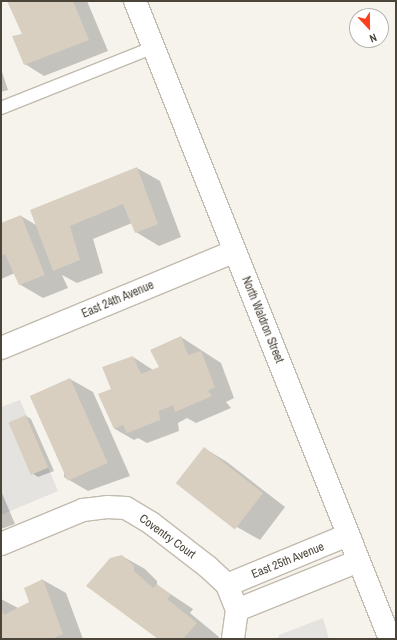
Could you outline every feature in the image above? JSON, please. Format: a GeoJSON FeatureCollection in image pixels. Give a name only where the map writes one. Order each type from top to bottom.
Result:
{"type":"FeatureCollection","features":[{"type":"Feature","properties":{"kind":"street","name":"North Waldron Street"},"geometry":{"type":"LineString","coordinates":[[136,1],[390,639]]}},
{"type":"Feature","properties":{"kind":"street","name":"East 24th Avenue"},"geometry":{"type":"LineString","coordinates":[[1,348],[235,251]]}},
{"type":"Feature","properties":{"kind":"street","name":"Coventry Court"},"geometry":{"type":"LineString","coordinates":[[1,544],[82,510],[107,507],[126,508],[151,523],[208,567],[227,586],[237,610]]}},
{"type":"Feature","properties":{"kind":"street","name":"East 25th Avenue"},"geometry":{"type":"LineString","coordinates":[[227,586],[348,535]]}},
{"type":"Feature","properties":{"kind":"street"},"geometry":{"type":"LineString","coordinates":[[233,639],[237,610],[358,560]]}},
{"type":"Feature","properties":{"kind":"lane"},"geometry":{"type":"LineString","coordinates":[[1,108],[154,46]]}},
{"type":"Feature","properties":{"kind":"shaded area"},"geometry":{"type":"Polygon","coordinates":[[[20,400],[58,491],[1,515],[1,407],[20,400]]]}},
{"type":"Feature","properties":{"kind":"shaded area"},"geometry":{"type":"Polygon","coordinates":[[[323,618],[329,639],[278,639],[279,635],[323,618]]]}},
{"type":"Feature","properties":{"kind":"building"},"geometry":{"type":"Polygon","coordinates":[[[7,1],[73,1],[89,40],[24,65],[12,36],[22,34],[7,1]]]}},
{"type":"Feature","properties":{"kind":"building"},"geometry":{"type":"Polygon","coordinates":[[[137,167],[158,224],[135,233],[123,204],[70,226],[80,260],[53,271],[30,210],[137,167]]]}},
{"type":"Feature","properties":{"kind":"building"},"geometry":{"type":"Polygon","coordinates":[[[21,215],[45,275],[19,285],[5,254],[1,256],[1,223],[21,215]]]}},
{"type":"Feature","properties":{"kind":"building"},"geometry":{"type":"Polygon","coordinates":[[[181,336],[188,355],[201,351],[215,387],[208,391],[212,396],[175,412],[173,405],[159,411],[160,420],[127,433],[123,425],[114,429],[98,394],[111,389],[102,367],[133,356],[141,374],[159,367],[150,350],[181,336]]]}},
{"type":"Feature","properties":{"kind":"building"},"geometry":{"type":"Polygon","coordinates":[[[70,378],[108,463],[68,481],[30,396],[70,378]]]}},
{"type":"Feature","properties":{"kind":"building"},"geometry":{"type":"Polygon","coordinates":[[[26,415],[48,467],[31,475],[9,422],[26,415]]]}},
{"type":"Feature","properties":{"kind":"building"},"geometry":{"type":"Polygon","coordinates":[[[204,447],[263,493],[235,529],[176,483],[204,447]]]}},
{"type":"Feature","properties":{"kind":"building"},"geometry":{"type":"Polygon","coordinates":[[[122,555],[134,566],[134,571],[153,588],[157,584],[171,595],[167,599],[197,623],[183,639],[158,639],[86,586],[110,558],[122,555]]]}},
{"type":"Feature","properties":{"kind":"building"},"geometry":{"type":"Polygon","coordinates":[[[43,579],[63,634],[52,639],[1,639],[1,607],[4,615],[29,602],[24,588],[43,579]]]}}]}
